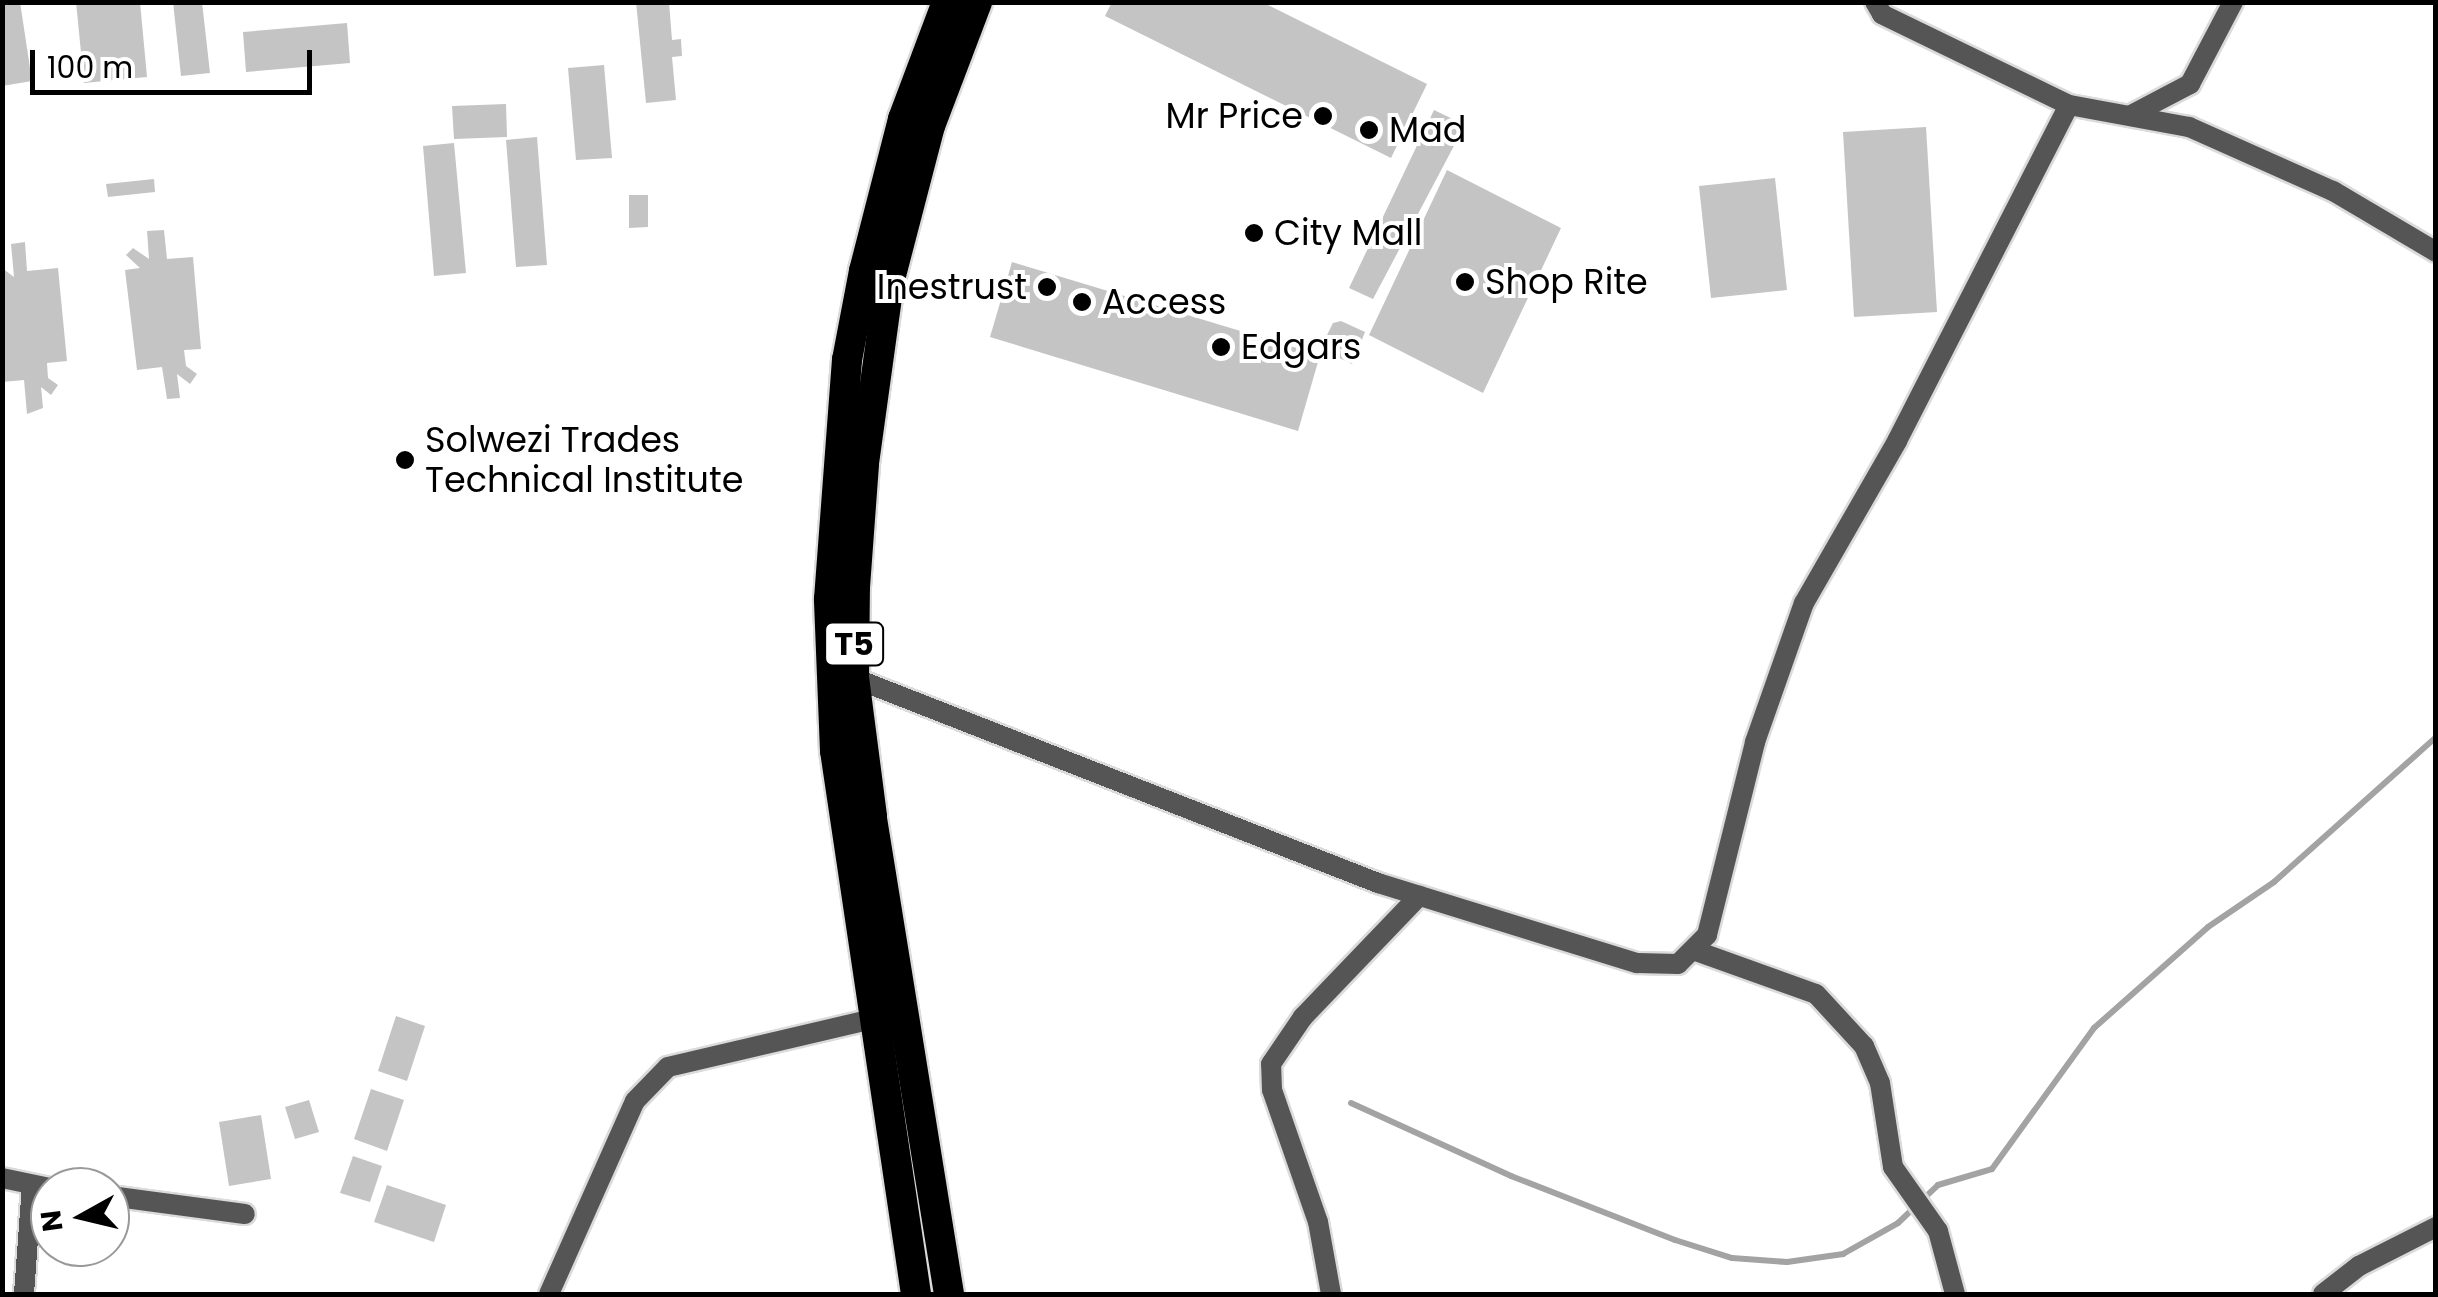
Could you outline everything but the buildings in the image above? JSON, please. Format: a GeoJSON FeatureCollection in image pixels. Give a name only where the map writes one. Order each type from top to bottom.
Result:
{"type":"FeatureCollection","features":[{"type":"Feature","properties":{"kind":"highway","name":"T5"},"geometry":{"type":"LineString","coordinates":[[916,1294],[872,1019],[829,683],[833,520],[847,360],[864,271],[903,119],[947,2]]}},
{"type":"Feature","properties":{"kind":"highway","name":"T5"},"geometry":{"type":"LineString","coordinates":[[948,1294],[854,678],[859,518],[889,283],[930,126],[977,2]]}},
{"type":"Feature","properties":{"kind":"street"},"geometry":{"type":"LineString","coordinates":[[1875,2],[1882,14],[2069,105],[2189,127],[2401,227],[2436,252]]}},
{"type":"Feature","properties":{"kind":"street"},"geometry":{"type":"LineString","coordinates":[[2132,115],[2190,84],[2233,2]]}},
{"type":"Feature","properties":{"kind":"street"},"geometry":{"type":"LineString","coordinates":[[854,678],[1255,838],[1419,896],[1637,963],[1678,964],[1696,951],[1707,935],[1781,656],[1804,603],[1897,441],[2069,105]]}},
{"type":"Feature","properties":{"kind":"street"},"geometry":{"type":"LineString","coordinates":[[1332,1294],[1314,1208],[1272,1090],[1272,1064],[1303,1017],[1419,896]]}},
{"type":"Feature","properties":{"kind":"street"},"geometry":{"type":"LineString","coordinates":[[1696,951],[1816,994],[1864,1046],[1880,1083],[1893,1167],[1938,1231],[1955,1294]]}},
{"type":"Feature","properties":{"kind":"street"},"geometry":{"type":"LineString","coordinates":[[549,1294],[636,1101],[668,1067],[872,1019]]}},
{"type":"Feature","properties":{"kind":"street"},"geometry":{"type":"LineString","coordinates":[[2,1178],[30,1184]]}},
{"type":"Feature","properties":{"kind":"street"},"geometry":{"type":"LineString","coordinates":[[130,1199],[245,1214]]}},
{"type":"Feature","properties":{"kind":"street"},"geometry":{"type":"LineString","coordinates":[[2323,1294],[2360,1266],[2436,1227]]}},
{"type":"Feature","properties":{"kind":"street"},"geometry":{"type":"LineString","coordinates":[[24,1294],[30,1256]]}},
{"type":"Feature","properties":{"kind":"waterway"},"geometry":{"type":"LineString","coordinates":[[1351,1103],[1511,1176],[1732,1258],[1787,1262],[1843,1254],[1898,1223],[1938,1185],[1992,1169],[2094,1028],[2208,927],[2274,882],[2436,737]]}},
{"type":"Feature","properties":{"kind":"place","name":"Mr Price"},"geometry":{"type":"Point","coordinates":[1323,116]}},
{"type":"Feature","properties":{"kind":"place","name":"Mad"},"geometry":{"type":"Point","coordinates":[1369,130]}},
{"type":"Feature","properties":{"kind":"place","name":"City Mall"},"geometry":{"type":"Point","coordinates":[1254,233]}},
{"type":"Feature","properties":{"kind":"place","name":"Shop Rite"},"geometry":{"type":"Point","coordinates":[1465,282]}},
{"type":"Feature","properties":{"kind":"place","name":"Inestrust"},"geometry":{"type":"Point","coordinates":[1047,287]}},
{"type":"Feature","properties":{"kind":"place","name":"Access"},"geometry":{"type":"Point","coordinates":[1082,302]}},
{"type":"Feature","properties":{"kind":"place","name":"Edgars"},"geometry":{"type":"Point","coordinates":[1221,347]}},
{"type":"Feature","properties":{"kind":"place","name":"Solwezi Trades Technical Institute"},"geometry":{"type":"Point","coordinates":[405,460]}}]}
